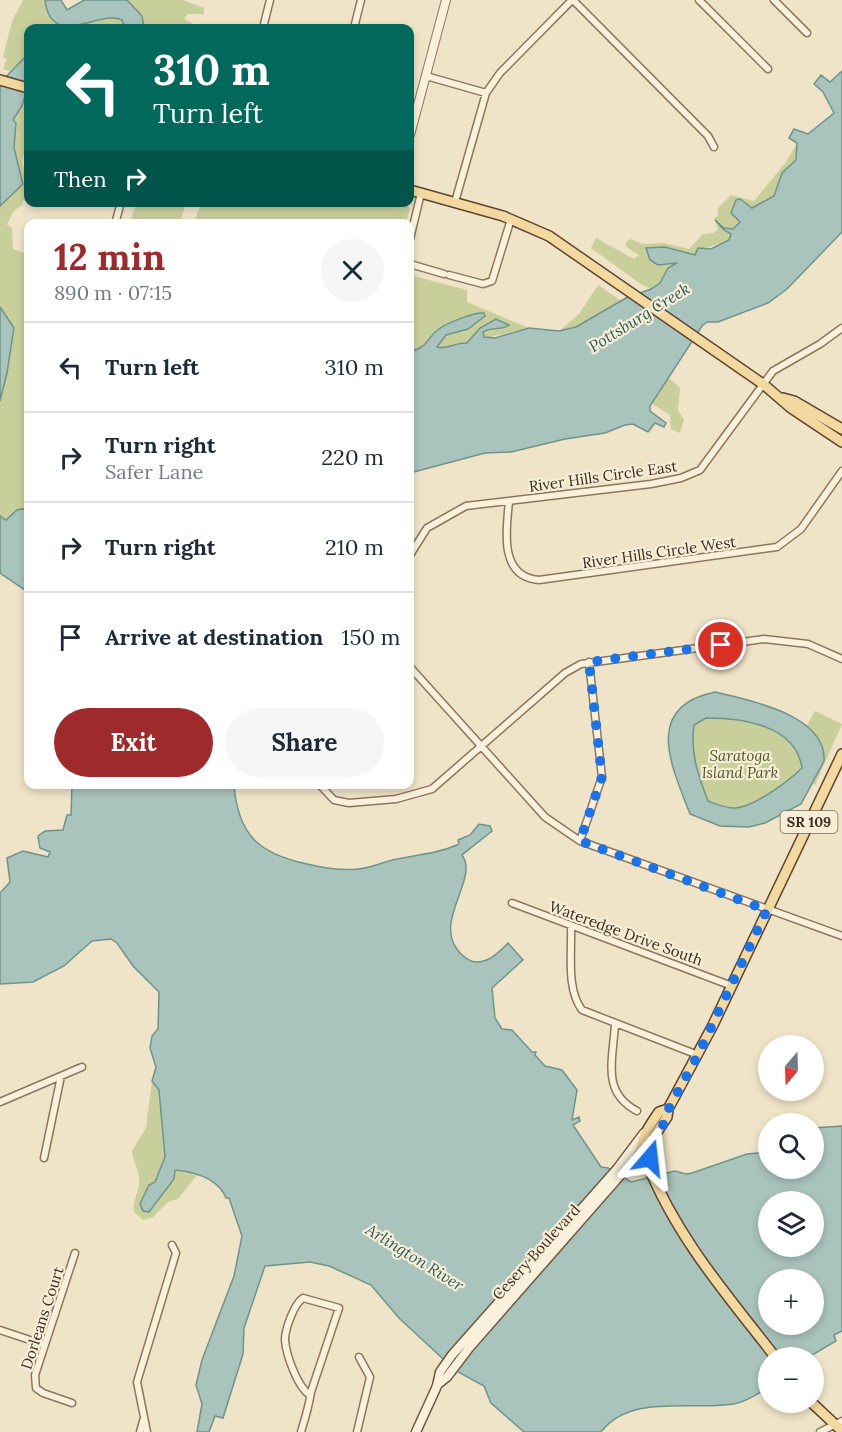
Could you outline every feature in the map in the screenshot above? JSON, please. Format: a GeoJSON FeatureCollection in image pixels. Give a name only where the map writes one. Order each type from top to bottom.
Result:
{"type":"FeatureCollection","features":[{"type":"Feature","properties":{"kind":"main road"},"geometry":{"type":"LineString","coordinates":[[0,80],[24,87]]}},
{"type":"Feature","properties":{"kind":"main road"},"geometry":{"type":"LineString","coordinates":[[414,191],[512,219],[549,236],[783,398],[792,408],[842,442]]}},
{"type":"Feature","properties":{"kind":"main road"},"geometry":{"type":"LineString","coordinates":[[783,398],[794,401],[842,429]]}},
{"type":"Feature","properties":{"kind":"main road","name":"SR 109"},"geometry":{"type":"LineString","coordinates":[[655,1136],[667,1117],[668,1110],[732,986],[842,754]]}},
{"type":"Feature","properties":{"kind":"main road","name":"SR 109"},"geometry":{"type":"LineString","coordinates":[[644,1133],[658,1112],[668,1110]]}},
{"type":"Feature","properties":{"kind":"main road"},"geometry":{"type":"LineString","coordinates":[[644,1133],[641,1154],[670,1214],[693,1251],[767,1347]]}},
{"type":"Feature","properties":{"kind":"main road","name":"Cesery Boulevard"},"geometry":{"type":"LineString","coordinates":[[416,1432],[446,1370],[476,1341],[620,1171],[644,1133]]}},
{"type":"Feature","properties":{"kind":"main road"},"geometry":{"type":"LineString","coordinates":[[648,1165],[655,1136]]}},
{"type":"Feature","properties":{"kind":"main road","name":"Cesery Boulevard"},"geometry":{"type":"LineString","coordinates":[[620,1171],[641,1154],[655,1136]]}},
{"type":"Feature","properties":{"kind":"main road"},"geometry":{"type":"LineString","coordinates":[[824,1412],[837,1423],[842,1431]]}},
{"type":"Feature","properties":{"kind":"street"},"geometry":{"type":"LineString","coordinates":[[264,24],[270,0]]}},
{"type":"Feature","properties":{"kind":"street"},"geometry":{"type":"LineString","coordinates":[[355,24],[361,0]]}},
{"type":"Feature","properties":{"kind":"street"},"geometry":{"type":"LineString","coordinates":[[414,120],[446,0]]}},
{"type":"Feature","properties":{"kind":"street"},"geometry":{"type":"LineString","coordinates":[[455,202],[486,93],[500,73],[573,0],[708,136],[714,147]]}},
{"type":"Feature","properties":{"kind":"street"},"geometry":{"type":"LineString","coordinates":[[699,0],[768,69]]}},
{"type":"Feature","properties":{"kind":"street"},"geometry":{"type":"LineString","coordinates":[[774,0],[807,33]]}},
{"type":"Feature","properties":{"kind":"street"},"geometry":{"type":"LineString","coordinates":[[426,76],[486,93]]}},
{"type":"Feature","properties":{"kind":"street"},"geometry":{"type":"LineString","coordinates":[[414,222],[421,193]]}},
{"type":"Feature","properties":{"kind":"street"},"geometry":{"type":"LineString","coordinates":[[414,265],[483,284],[492,281],[512,219]]}},
{"type":"Feature","properties":{"kind":"street","name":"River Hills Circle East"},"geometry":{"type":"LineString","coordinates":[[414,549],[427,528],[466,506],[651,484],[690,475],[709,462],[773,370],[820,344],[842,328]]}},
{"type":"Feature","properties":{"kind":"street","name":"River Hills Circle West"},"geometry":{"type":"LineString","coordinates":[[508,502],[506,535],[511,564],[521,575],[539,580],[777,547],[801,529],[842,471]]}},
{"type":"Feature","properties":{"kind":"street"},"geometry":{"type":"LineString","coordinates":[[322,789],[334,800],[349,803],[421,793],[443,782],[573,667],[589,662],[764,639],[807,644],[842,659]]}},
{"type":"Feature","properties":{"kind":"street"},"geometry":{"type":"LineString","coordinates":[[580,841],[602,777],[589,662]]}},
{"type":"Feature","properties":{"kind":"street"},"geometry":{"type":"LineString","coordinates":[[414,671],[545,817],[580,841],[842,936]]}},
{"type":"Feature","properties":{"kind":"street","name":"Wateredge Drive South"},"geometry":{"type":"LineString","coordinates":[[512,903],[732,986]]}},
{"type":"Feature","properties":{"kind":"street"},"geometry":{"type":"LineString","coordinates":[[571,927],[573,990],[576,1003],[586,1013],[698,1055]]}},
{"type":"Feature","properties":{"kind":"street"},"geometry":{"type":"LineString","coordinates":[[615,1024],[612,1084],[619,1100],[637,1111]]}},
{"type":"Feature","properties":{"kind":"street"},"geometry":{"type":"LineString","coordinates":[[0,1102],[82,1067]]}},
{"type":"Feature","properties":{"kind":"street"},"geometry":{"type":"LineString","coordinates":[[44,1158],[61,1076]]}},
{"type":"Feature","properties":{"kind":"street"},"geometry":{"type":"LineString","coordinates":[[147,1432],[137,1382],[176,1253],[172,1245]]}},
{"type":"Feature","properties":{"kind":"street","name":"Dorleans Court"},"geometry":{"type":"LineString","coordinates":[[72,1403],[42,1394],[36,1388],[35,1375],[75,1253]]}},
{"type":"Feature","properties":{"kind":"street"},"geometry":{"type":"LineString","coordinates":[[301,1432],[310,1395],[339,1308],[303,1298],[298,1301],[285,1338],[304,1391],[310,1395]]}},
{"type":"Feature","properties":{"kind":"street"},"geometry":{"type":"LineString","coordinates":[[0,1330],[45,1345]]}},
{"type":"Feature","properties":{"kind":"street"},"geometry":{"type":"LineString","coordinates":[[357,1432],[370,1377],[358,1357]]}},
{"type":"Feature","properties":{"kind":"street"},"geometry":{"type":"LineString","coordinates":[[140,1432],[143,1420]]}},
{"type":"Feature","properties":{"kind":"street"},"geometry":{"type":"LineString","coordinates":[[820,1432],[837,1423]]}},
{"type":"Feature","properties":{"kind":"green space"},"geometry":{"type":"Polygon","coordinates":[[[23,0],[45,0],[46,8],[59,24],[24,24],[24,59],[10,71],[3,69],[7,59],[3,57],[12,21],[23,0]]]}},
{"type":"Feature","properties":{"kind":"green space"},"geometry":{"type":"Polygon","coordinates":[[[127,0],[183,0],[204,8],[204,14],[188,14],[184,19],[193,24],[143,24],[141,16],[127,0]]]}},
{"type":"Feature","properties":{"kind":"green space"},"geometry":{"type":"Polygon","coordinates":[[[115,16],[122,20],[124,24],[66,24],[115,16]]]}},
{"type":"Feature","properties":{"kind":"green space"},"geometry":{"type":"Polygon","coordinates":[[[24,100],[22,162],[24,198],[22,205],[13,212],[7,225],[12,228],[13,249],[24,253],[24,509],[17,510],[6,520],[0,516],[0,401],[7,373],[13,328],[0,307],[0,206],[23,184],[14,148],[16,123],[13,121],[24,100]]]}},
{"type":"Feature","properties":{"kind":"green space"},"geometry":{"type":"Polygon","coordinates":[[[797,143],[796,160],[782,173],[774,196],[752,208],[740,199],[731,213],[740,222],[734,229],[724,228],[715,221],[718,208],[731,195],[754,201],[786,162],[797,143]]]}},
{"type":"Feature","properties":{"kind":"green space"},"geometry":{"type":"Polygon","coordinates":[[[135,207],[185,207],[181,219],[131,219],[135,207]]]}},
{"type":"Feature","properties":{"kind":"green space"},"geometry":{"type":"Polygon","coordinates":[[[200,207],[409,207],[410,209],[407,219],[195,219],[200,207]]]}},
{"type":"Feature","properties":{"kind":"green space"},"geometry":{"type":"Polygon","coordinates":[[[715,221],[731,234],[729,240],[696,252],[695,255],[665,247],[650,249],[667,265],[677,263],[668,268],[660,283],[651,289],[591,248],[596,238],[634,259],[639,255],[626,247],[626,242],[631,239],[642,244],[664,243],[689,249],[703,234],[713,233],[718,229],[715,221]]]}},
{"type":"Feature","properties":{"kind":"green space"},"geometry":{"type":"Polygon","coordinates":[[[414,276],[467,290],[467,302],[529,328],[487,338],[483,337],[483,332],[509,325],[480,328],[467,343],[444,348],[436,347],[446,335],[453,334],[461,318],[439,329],[424,348],[414,351],[414,276]]]}},
{"type":"Feature","properties":{"kind":"green space"},"geometry":{"type":"Polygon","coordinates":[[[598,285],[623,302],[576,327],[559,331],[579,314],[598,285]]]}},
{"type":"Feature","properties":{"kind":"green space"},"geometry":{"type":"Polygon","coordinates":[[[669,378],[680,388],[678,410],[684,420],[680,433],[671,429],[670,415],[652,404],[669,378]]]}},
{"type":"Feature","properties":{"kind":"green space","name":"Saratoga Island Park"},"geometry":{"type":"Polygon","coordinates":[[[715,692],[750,700],[807,725],[815,711],[842,724],[815,785],[813,784],[801,804],[765,823],[749,827],[720,826],[690,814],[671,759],[668,741],[670,725],[678,711],[692,700],[715,692]]]}},
{"type":"Feature","properties":{"kind":"green space"},"geometry":{"type":"Polygon","coordinates":[[[152,1081],[159,1090],[165,1158],[155,1182],[149,1185],[140,1204],[143,1211],[175,1170],[197,1175],[178,1199],[168,1202],[153,1217],[143,1220],[134,1212],[139,1179],[132,1151],[146,1128],[152,1081]]]}},
{"type":"Feature","properties":{"kind":"water"},"geometry":{"type":"Polygon","coordinates":[[[45,0],[61,0],[67,10],[84,0],[127,0],[142,16],[143,24],[124,24],[122,20],[112,18],[81,24],[59,24],[49,15],[45,0]]]}},
{"type":"Feature","properties":{"kind":"water"},"geometry":{"type":"Polygon","coordinates":[[[24,58],[24,100],[13,120],[16,123],[14,148],[23,184],[0,206],[0,83],[24,58]]]}},
{"type":"Feature","properties":{"kind":"water","name":"Pottsburg Creek"},"geometry":{"type":"Polygon","coordinates":[[[842,71],[842,232],[787,289],[768,303],[718,322],[707,322],[702,326],[650,406],[650,411],[666,423],[664,427],[655,423],[648,432],[633,424],[625,425],[605,433],[565,439],[511,452],[485,453],[414,472],[414,350],[422,347],[434,333],[443,327],[461,318],[480,313],[484,313],[485,316],[468,329],[446,335],[437,347],[444,348],[467,343],[480,328],[496,319],[509,325],[486,330],[483,332],[484,337],[495,338],[529,328],[559,331],[576,327],[626,298],[651,289],[660,283],[668,268],[677,263],[658,265],[650,260],[646,248],[665,247],[695,255],[698,248],[711,249],[729,240],[731,234],[724,230],[715,220],[724,228],[733,229],[740,222],[731,213],[736,200],[740,199],[752,208],[774,196],[782,173],[796,160],[797,143],[789,138],[794,129],[808,134],[834,113],[823,92],[814,84],[821,75],[830,82],[842,71]]]}},
{"type":"Feature","properties":{"kind":"water"},"geometry":{"type":"Polygon","coordinates":[[[0,307],[14,328],[0,401],[0,307]]]}},
{"type":"Feature","properties":{"kind":"water"},"geometry":{"type":"Polygon","coordinates":[[[24,509],[24,589],[0,573],[0,516],[6,520],[17,510],[24,509]]]}},
{"type":"Feature","properties":{"kind":"water"},"geometry":{"type":"Polygon","coordinates":[[[715,692],[747,700],[783,712],[800,721],[813,732],[822,745],[824,761],[801,804],[765,823],[749,827],[720,826],[690,814],[676,777],[668,741],[670,725],[678,711],[692,700],[715,692]],[[706,718],[694,725],[694,754],[708,801],[729,808],[744,806],[771,792],[802,768],[798,754],[790,742],[778,733],[751,722],[706,718]]]}},
{"type":"Feature","properties":{"kind":"water","name":"Arlington River"},"geometry":{"type":"Polygon","coordinates":[[[72,789],[234,789],[240,817],[246,829],[264,848],[290,860],[345,870],[444,850],[459,844],[458,840],[470,835],[479,824],[490,826],[492,831],[462,855],[466,865],[465,876],[453,915],[452,941],[460,953],[472,961],[481,962],[490,958],[508,943],[523,960],[492,988],[495,1018],[502,1029],[512,1030],[532,1052],[536,1052],[535,1055],[545,1066],[562,1070],[577,1090],[572,1120],[579,1117],[580,1121],[573,1125],[601,1167],[608,1168],[631,1182],[675,1171],[692,1173],[747,1154],[758,1153],[758,1179],[824,1179],[824,1127],[842,1126],[842,1331],[834,1335],[836,1341],[824,1348],[758,1347],[758,1394],[738,1403],[717,1406],[645,1408],[629,1412],[614,1420],[601,1432],[524,1432],[491,1403],[484,1386],[458,1372],[441,1357],[399,1318],[371,1285],[329,1266],[310,1262],[265,1266],[244,1328],[243,1354],[223,1418],[215,1416],[209,1432],[197,1432],[202,1404],[196,1385],[202,1360],[234,1276],[242,1236],[229,1198],[226,1198],[212,1181],[198,1174],[175,1170],[174,1179],[149,1212],[143,1211],[140,1204],[149,1185],[155,1182],[165,1157],[159,1090],[152,1081],[156,1067],[150,1048],[152,1036],[158,1029],[159,992],[133,966],[117,943],[111,939],[92,941],[64,966],[33,982],[0,984],[0,893],[10,882],[7,858],[23,851],[48,857],[50,852],[40,848],[38,836],[45,831],[63,830],[67,815],[71,815],[72,789]]]}},
{"type":"Feature","properties":{"kind":"route"},"geometry":{"type":"LineString","coordinates":[[650,1158],[655,1136],[698,1055],[767,910],[580,841],[602,777],[589,662],[721,645]]}}]}
